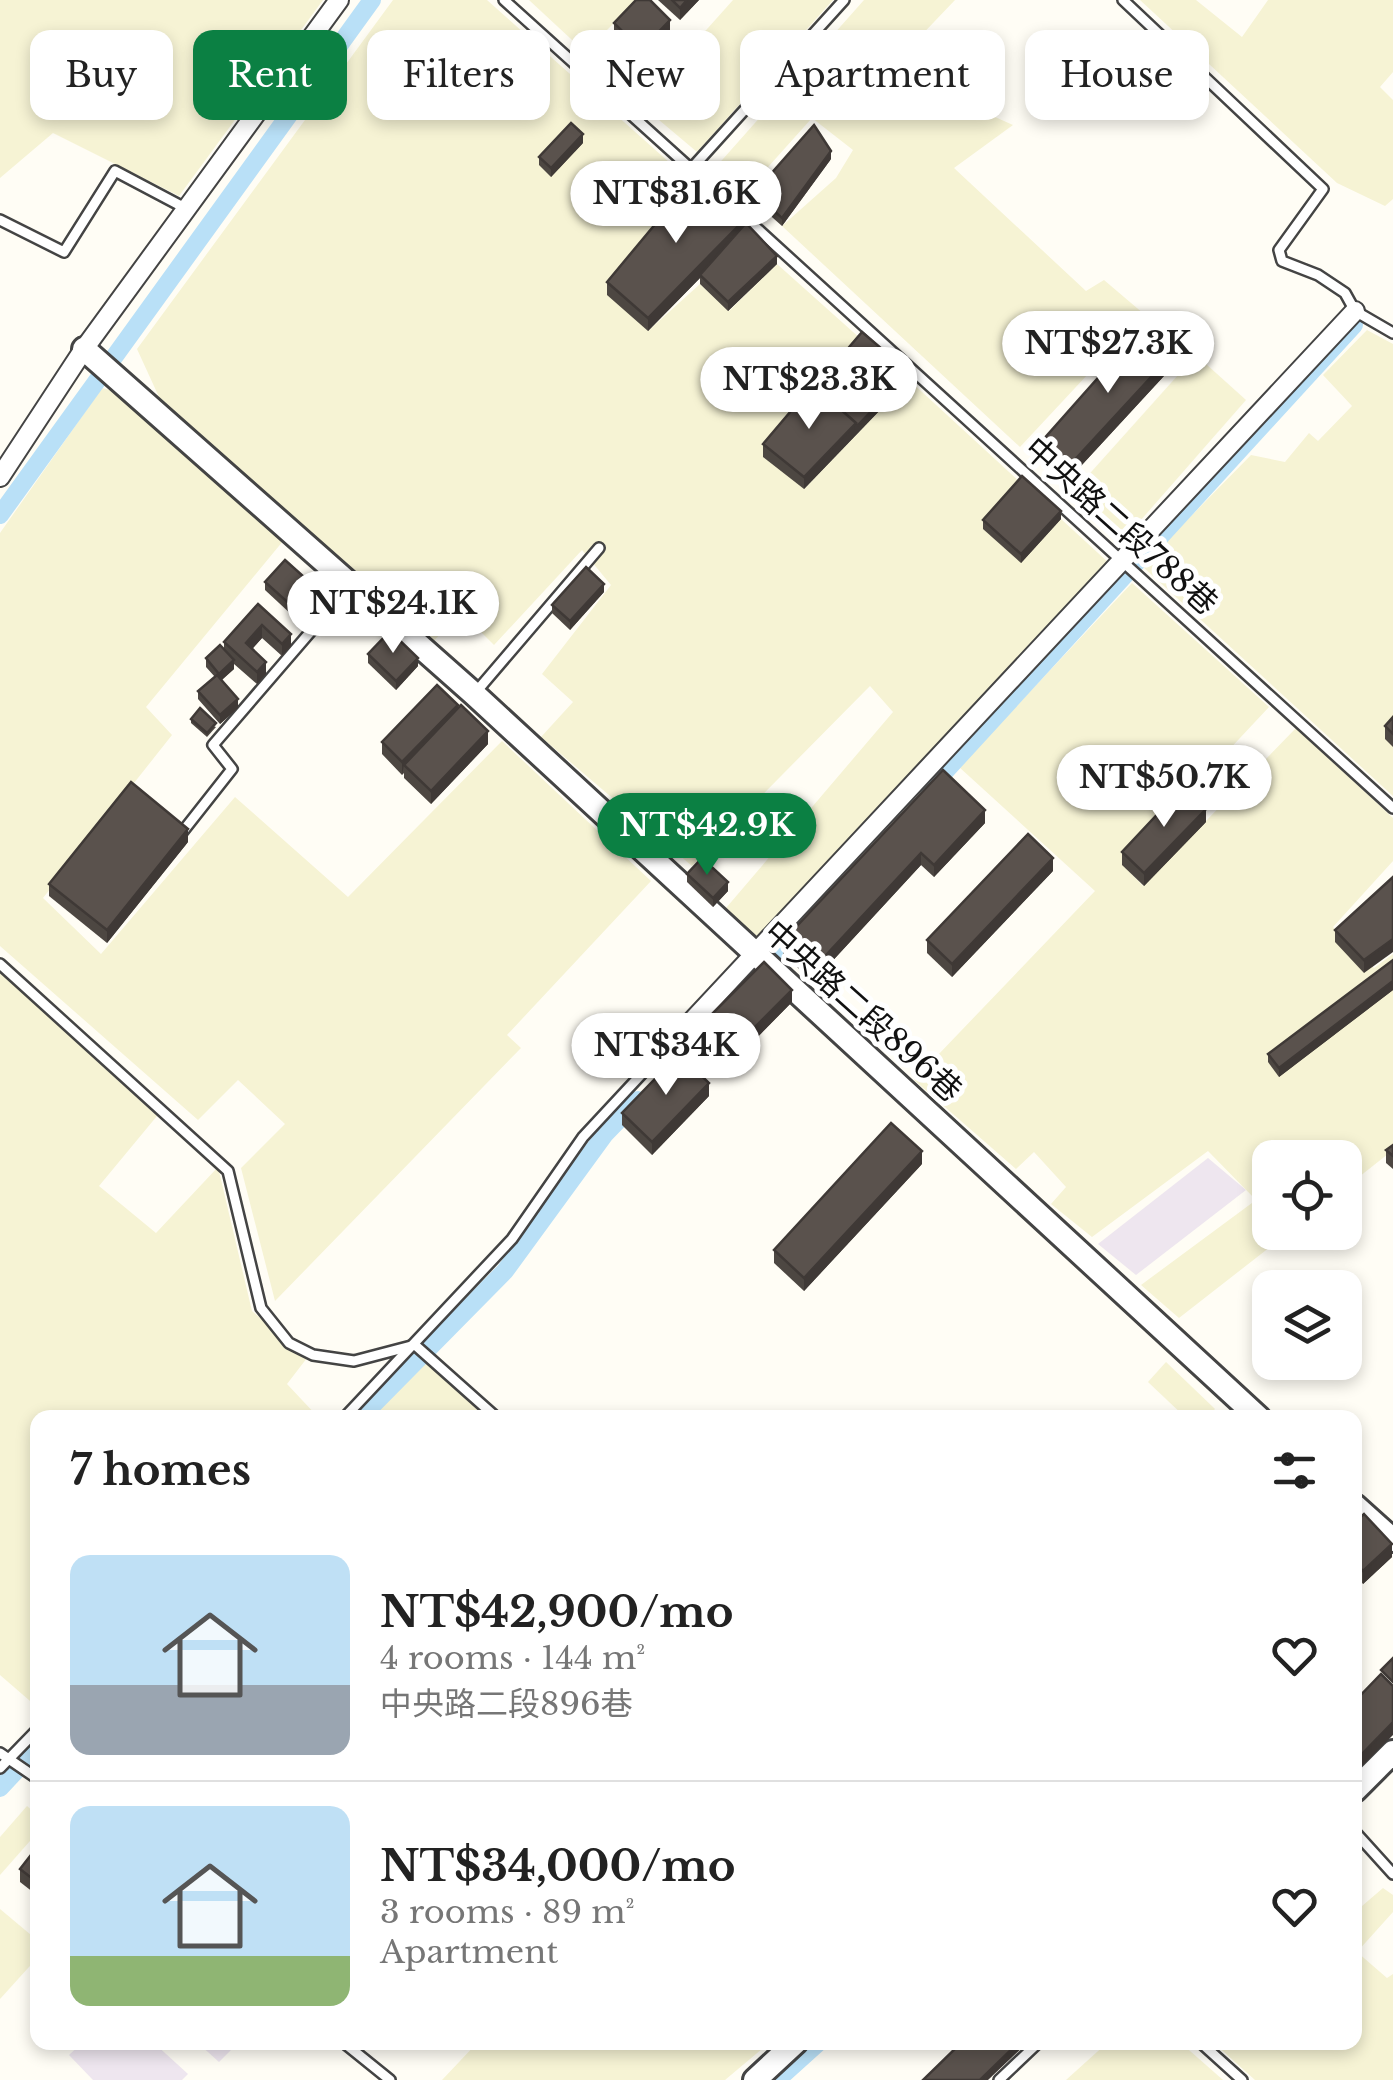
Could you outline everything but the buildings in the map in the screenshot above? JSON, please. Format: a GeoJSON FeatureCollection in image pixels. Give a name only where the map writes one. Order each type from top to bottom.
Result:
{"type":"FeatureCollection","features":[{"type":"Feature","properties":{"kind":"street"},"geometry":{"type":"LineString","coordinates":[[0,477],[84,349],[339,0]]}},
{"type":"Feature","properties":{"kind":"street"},"geometry":{"type":"LineString","coordinates":[[664,1051],[1355,311]]}},
{"type":"Feature","properties":{"kind":"street","name":"中央路二段896巷"},"geometry":{"type":"LineString","coordinates":[[84,349],[349,588],[474,694],[752,955],[1250,1410]]}},
{"type":"Feature","properties":{"kind":"street"},"geometry":{"type":"LineString","coordinates":[[1362,1512],[1393,1540]]}},
{"type":"Feature","properties":{"kind":"street"},"geometry":{"type":"LineString","coordinates":[[1362,1783],[1393,1752]]}},
{"type":"Feature","properties":{"kind":"street"},"geometry":{"type":"LineString","coordinates":[[755,2080],[787,2050]]}},
{"type":"Feature","properties":{"kind":"lane"},"geometry":{"type":"LineString","coordinates":[[504,0],[719,195]]}},
{"type":"Feature","properties":{"kind":"lane"},"geometry":{"type":"LineString","coordinates":[[690,169],[844,0]]}},
{"type":"Feature","properties":{"kind":"lane"},"geometry":{"type":"LineString","coordinates":[[1123,0],[1323,190],[1279,250],[1282,261],[1345,293],[1355,311],[1393,333]]}},
{"type":"Feature","properties":{"kind":"lane"},"geometry":{"type":"LineString","coordinates":[[0,220],[64,252],[115,171],[185,208]]}},
{"type":"Feature","properties":{"kind":"lane","name":"中央路二段788巷"},"geometry":{"type":"LineString","coordinates":[[734,208],[1393,808]]}},
{"type":"Feature","properties":{"kind":"lane"},"geometry":{"type":"LineString","coordinates":[[474,694],[599,548]]}},
{"type":"Feature","properties":{"kind":"lane"},"geometry":{"type":"LineString","coordinates":[[180,835],[232,769],[213,745],[349,588]]}},
{"type":"Feature","properties":{"kind":"lane"},"geometry":{"type":"LineString","coordinates":[[0,964],[228,1171],[261,1308],[289,1343],[313,1355],[354,1362],[416,1345]]}},
{"type":"Feature","properties":{"kind":"lane"},"geometry":{"type":"LineString","coordinates":[[352,1410],[512,1239],[583,1137],[664,1051]]}},
{"type":"Feature","properties":{"kind":"lane"},"geometry":{"type":"LineString","coordinates":[[416,1345],[488,1410]]}},
{"type":"Feature","properties":{"kind":"lane"},"geometry":{"type":"LineString","coordinates":[[30,1737],[3,1760],[30,1775]]}},
{"type":"Feature","properties":{"kind":"lane"},"geometry":{"type":"LineString","coordinates":[[1362,1840],[1393,1874]]}},
{"type":"Feature","properties":{"kind":"lane"},"geometry":{"type":"LineString","coordinates":[[353,2050],[390,2080]]}},
{"type":"Feature","properties":{"kind":"lane"},"geometry":{"type":"LineString","coordinates":[[999,2080],[1031,2050]]}},
{"type":"Feature","properties":{"kind":"lane"},"geometry":{"type":"LineString","coordinates":[[1209,2050],[1242,2080]]}},
{"type":"Feature","properties":{"kind":"shaded area"},"geometry":{"type":"Polygon","coordinates":[[[0,0],[323,0],[301,30],[193,30],[193,120],[235,120],[179,196],[53,133],[0,178],[0,0]]]}},
{"type":"Feature","properties":{"kind":"shaded area"},"geometry":{"type":"Polygon","coordinates":[[[393,0],[487,0],[521,30],[371,30],[393,0]]]}},
{"type":"Feature","properties":{"kind":"shaded area"},"geometry":{"type":"Polygon","coordinates":[[[529,0],[637,0],[607,30],[570,30],[570,38],[529,0]]]}},
{"type":"Feature","properties":{"kind":"shaded area"},"geometry":{"type":"Polygon","coordinates":[[[733,0],[833,0],[806,30],[740,30],[740,104],[697,152],[659,120],[720,120],[720,30],[706,30],[733,0]]]}},
{"type":"Feature","properties":{"kind":"shaded area"},"geometry":{"type":"Polygon","coordinates":[[[864,0],[955,0],[926,30],[837,30],[864,0]]]}},
{"type":"Feature","properties":{"kind":"shaded area"},"geometry":{"type":"Polygon","coordinates":[[[1140,0],[1196,0],[1242,37],[1268,0],[1393,0],[1393,72],[1380,87],[1393,100],[1393,199],[1385,206],[1337,183],[1209,64],[1209,30],[1172,30],[1140,0]]]}},
{"type":"Feature","properties":{"kind":"shaded area"},"geometry":{"type":"Polygon","coordinates":[[[367,35],[367,120],[550,120],[550,56],[570,74],[570,120],[622,120],[697,187],[648,331],[700,284],[729,311],[777,264],[862,340],[804,489],[909,380],[1022,484],[1021,562],[1061,519],[1110,564],[755,939],[726,908],[893,712],[870,686],[692,866],[541,737],[573,702],[542,674],[611,585],[582,550],[494,645],[461,612],[430,645],[159,397],[137,349],[305,120],[347,120],[347,63],[367,35]]]}},
{"type":"Feature","properties":{"kind":"shaded area"},"geometry":{"type":"Polygon","coordinates":[[[758,120],[810,120],[741,197],[715,168],[758,120]]]}},
{"type":"Feature","properties":{"kind":"shaded area"},"geometry":{"type":"Polygon","coordinates":[[[815,120],[1002,120],[1013,125],[954,168],[1086,291],[1104,280],[1144,314],[1020,447],[782,226],[836,178],[853,150],[815,120]]]}},
{"type":"Feature","properties":{"kind":"shaded area"},"geometry":{"type":"Polygon","coordinates":[[[1367,330],[1393,344],[1393,796],[1142,566],[1251,455],[1285,462],[1309,433],[1318,441],[1352,406],[1323,375],[1367,330]]]}},
{"type":"Feature","properties":{"kind":"shaded area"},"geometry":{"type":"Polygon","coordinates":[[[1196,355],[1246,400],[1126,537],[1075,490],[1196,355]]]}},
{"type":"Feature","properties":{"kind":"shaded area"},"geometry":{"type":"Polygon","coordinates":[[[102,388],[114,391],[288,535],[146,707],[172,735],[43,898],[101,954],[235,797],[348,897],[502,741],[651,881],[507,1035],[521,1048],[275,1301],[241,1168],[285,1124],[238,1080],[198,1120],[0,946],[0,533],[102,388]]]}},
{"type":"Feature","properties":{"kind":"shaded area"},"geometry":{"type":"Polygon","coordinates":[[[1132,583],[1269,707],[1122,864],[1143,886],[1296,728],[1393,818],[1393,861],[1333,927],[1374,968],[1393,954],[1393,1150],[1362,1175],[1362,1140],[1252,1140],[1252,1196],[1208,1151],[1092,1237],[1051,1204],[1066,1187],[1034,1152],[1016,1169],[914,1080],[1095,891],[959,767],[1132,583]]]}},
{"type":"Feature","properties":{"kind":"shaded area"},"geometry":{"type":"Polygon","coordinates":[[[0,972],[157,1116],[99,1186],[156,1233],[218,1167],[252,1311],[307,1358],[287,1384],[311,1410],[30,1410],[30,1701],[0,1675],[0,972]]]}},
{"type":"Feature","properties":{"kind":"shaded area"},"geometry":{"type":"Polygon","coordinates":[[[1208,1158],[1246,1190],[1136,1275],[1098,1244],[1208,1158]]]}},
{"type":"Feature","properties":{"kind":"shaded area"},"geometry":{"type":"Polygon","coordinates":[[[1252,1203],[1252,1250],[1266,1250],[1179,1318],[1141,1285],[1252,1203]]]}},
{"type":"Feature","properties":{"kind":"shaded area"},"geometry":{"type":"Polygon","coordinates":[[[424,1361],[481,1410],[377,1410],[424,1361]]]}},
{"type":"Feature","properties":{"kind":"shaded area"},"geometry":{"type":"Polygon","coordinates":[[[1166,1362],[1215,1409],[1178,1410],[1148,1382],[1166,1362]]]}},
{"type":"Feature","properties":{"kind":"shaded area"},"geometry":{"type":"Polygon","coordinates":[[[27,1806],[30,1809],[30,1841],[0,1875],[0,1837],[27,1806]]]}},
{"type":"Feature","properties":{"kind":"shaded area"},"geometry":{"type":"Polygon","coordinates":[[[1383,1888],[1393,1895],[1393,1912],[1362,1946],[1362,1906],[1383,1888]]]}},
{"type":"Feature","properties":{"kind":"shaded area"},"geometry":{"type":"Polygon","coordinates":[[[0,1909],[30,1934],[30,1966],[0,1999],[0,1909]]]}},
{"type":"Feature","properties":{"kind":"shaded area"},"geometry":{"type":"Polygon","coordinates":[[[1362,1956],[1387,1978],[1393,1974],[1393,2080],[1255,2080],[1222,2050],[1362,2050],[1362,1956]]]}},
{"type":"Feature","properties":{"kind":"shaded area"},"geometry":{"type":"Polygon","coordinates":[[[74,2050],[162,2050],[188,2074],[182,2080],[93,2080],[69,2055],[74,2050]]]}},
{"type":"Feature","properties":{"kind":"shaded area"},"geometry":{"type":"Polygon","coordinates":[[[206,2050],[231,2050],[219,2062],[206,2050]]]}},
{"type":"Feature","properties":{"kind":"shaded area"},"geometry":{"type":"Polygon","coordinates":[[[470,2050],[761,2050],[725,2080],[442,2080],[470,2050]]]}},
{"type":"Feature","properties":{"kind":"shaded area"},"geometry":{"type":"Polygon","coordinates":[[[1099,2050],[1189,2050],[1223,2080],[1066,2080],[1099,2050]]]}},
{"type":"Feature","properties":{"kind":"waterway"},"geometry":{"type":"LineString","coordinates":[[0,515],[372,0]]}},
{"type":"Feature","properties":{"kind":"waterway"},"geometry":{"type":"LineString","coordinates":[[929,789],[1354,325]]}},
{"type":"Feature","properties":{"kind":"waterway"},"geometry":{"type":"LineString","coordinates":[[759,972],[799,929]]}},
{"type":"Feature","properties":{"kind":"waterway"},"geometry":{"type":"LineString","coordinates":[[666,1070],[720,1013]]}},
{"type":"Feature","properties":{"kind":"waterway"},"geometry":{"type":"LineString","coordinates":[[368,1410],[505,1271],[605,1134],[638,1100]]}},
{"type":"Feature","properties":{"kind":"waterway"},"geometry":{"type":"LineString","coordinates":[[0,1788],[30,1756]]}},
{"type":"Feature","properties":{"kind":"waterway"},"geometry":{"type":"LineString","coordinates":[[777,2080],[810,2050]]}}]}
